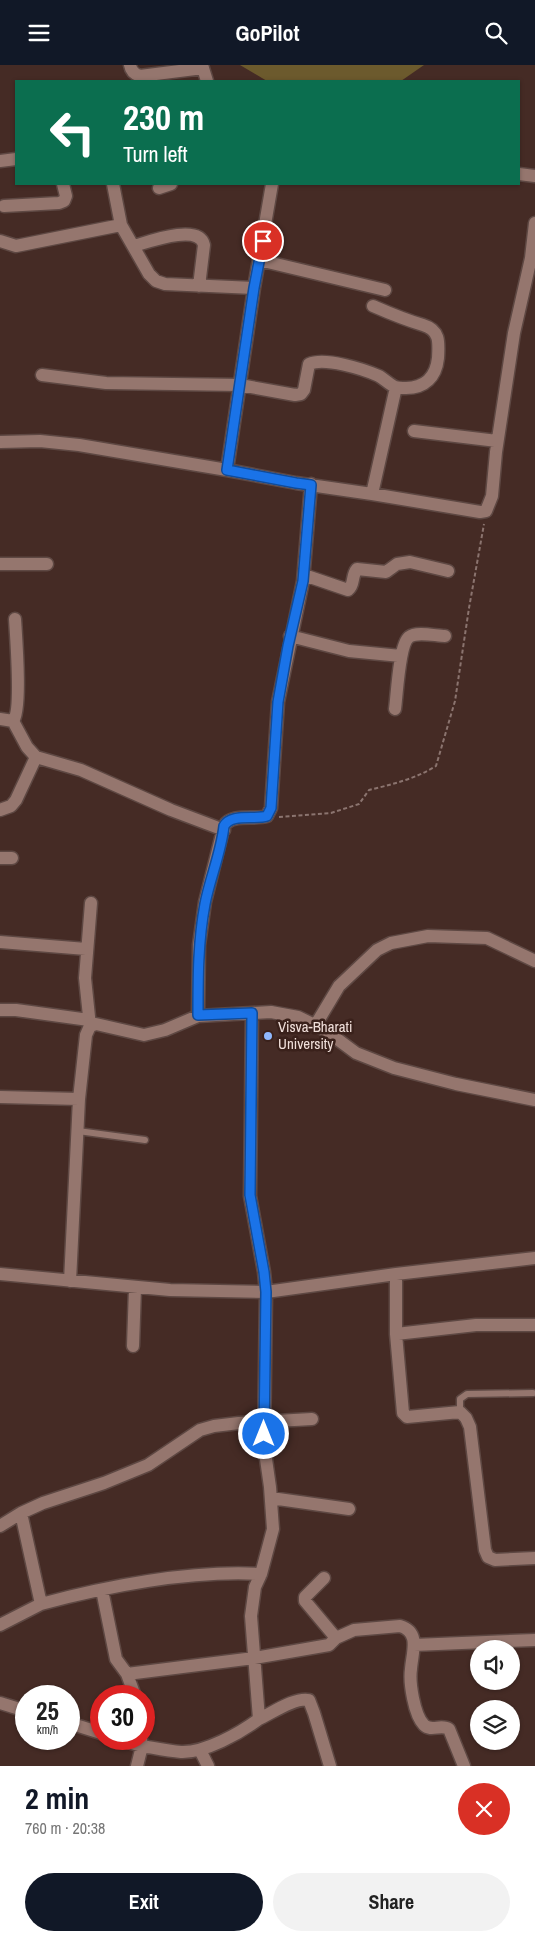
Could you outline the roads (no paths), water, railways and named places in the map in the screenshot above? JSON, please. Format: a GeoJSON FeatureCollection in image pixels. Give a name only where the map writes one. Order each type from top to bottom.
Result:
{"type":"FeatureCollection","features":[{"type":"Feature","properties":{"kind":"street"},"geometry":{"type":"LineString","coordinates":[[130,65],[131,70],[140,76],[202,66],[207,80]]}},
{"type":"Feature","properties":{"kind":"street"},"geometry":{"type":"LineString","coordinates":[[0,161],[15,159]]}},
{"type":"Feature","properties":{"kind":"street"},"geometry":{"type":"LineString","coordinates":[[520,174],[535,176]]}},
{"type":"Feature","properties":{"kind":"street"},"geometry":{"type":"LineString","coordinates":[[4,207],[64,201],[66,196],[63,185]]}},
{"type":"Feature","properties":{"kind":"street"},"geometry":{"type":"LineString","coordinates":[[113,185],[121,225],[149,274],[156,281],[199,286],[254,288]]}},
{"type":"Feature","properties":{"kind":"street"},"geometry":{"type":"LineString","coordinates":[[227,470],[254,288],[272,185]]}},
{"type":"Feature","properties":{"kind":"street"},"geometry":{"type":"LineString","coordinates":[[0,443],[40,441],[80,445],[296,483],[480,512],[486,511],[492,496],[497,441],[514,333],[531,258],[535,223]]}},
{"type":"Feature","properties":{"kind":"street"},"geometry":{"type":"LineString","coordinates":[[0,241],[16,246],[121,225]]}},
{"type":"Feature","properties":{"kind":"street"},"geometry":{"type":"LineString","coordinates":[[134,246],[171,235],[189,234],[199,236],[203,240],[204,245],[199,286]]}},
{"type":"Feature","properties":{"kind":"street"},"geometry":{"type":"LineString","coordinates":[[259,261],[385,290]]}},
{"type":"Feature","properties":{"kind":"street"},"geometry":{"type":"LineString","coordinates":[[42,375],[106,383],[240,385],[295,395],[301,394],[304,390],[309,365],[321,361],[352,367],[380,377],[396,387],[420,387],[431,378],[438,360],[436,333],[431,327],[373,306]]}},
{"type":"Feature","properties":{"kind":"street"},"geometry":{"type":"LineString","coordinates":[[372,494],[396,387]]}},
{"type":"Feature","properties":{"kind":"street"},"geometry":{"type":"LineString","coordinates":[[414,431],[497,441]]}},
{"type":"Feature","properties":{"kind":"street"},"geometry":{"type":"LineString","coordinates":[[198,1015],[199,945],[205,902],[224,830],[227,822],[234,819],[267,816],[271,808],[278,702],[304,575],[311,485]]}},
{"type":"Feature","properties":{"kind":"street"},"geometry":{"type":"LineString","coordinates":[[304,575],[348,590],[352,586],[357,569],[386,572],[397,564],[410,562],[448,571]]}},
{"type":"Feature","properties":{"kind":"street"},"geometry":{"type":"LineString","coordinates":[[0,564],[47,564]]}},
{"type":"Feature","properties":{"kind":"street"},"geometry":{"type":"LineString","coordinates":[[14,721],[18,712],[15,619]]}},
{"type":"Feature","properties":{"kind":"street"},"geometry":{"type":"LineString","coordinates":[[395,709],[401,656],[410,637],[416,635],[444,636]]}},
{"type":"Feature","properties":{"kind":"street"},"geometry":{"type":"LineString","coordinates":[[290,636],[349,651],[401,656]]}},
{"type":"Feature","properties":{"kind":"street"},"geometry":{"type":"LineString","coordinates":[[0,719],[14,721]]}},
{"type":"Feature","properties":{"kind":"street"},"geometry":{"type":"LineString","coordinates":[[14,721],[27,747],[36,757],[81,771],[171,810],[224,830]]}},
{"type":"Feature","properties":{"kind":"street"},"geometry":{"type":"LineString","coordinates":[[0,810],[11,806],[16,800],[36,757]]}},
{"type":"Feature","properties":{"kind":"street"},"geometry":{"type":"LineString","coordinates":[[70,1281],[79,1099],[89,1023],[85,977],[91,903]]}},
{"type":"Feature","properties":{"kind":"street"},"geometry":{"type":"LineString","coordinates":[[315,1025],[339,986],[377,951],[391,943],[428,936],[487,938],[535,961]]}},
{"type":"Feature","properties":{"kind":"street"},"geometry":{"type":"LineString","coordinates":[[0,942],[86,949]]}},
{"type":"Feature","properties":{"kind":"street"},"geometry":{"type":"LineString","coordinates":[[0,1010],[16,1010],[144,1035],[165,1030],[198,1015],[271,1012],[298,1017],[315,1025],[356,1053],[394,1068],[535,1101]]}},
{"type":"Feature","properties":{"kind":"street"},"geometry":{"type":"LineString","coordinates":[[252,1013],[250,1195],[266,1292],[264,1445],[273,1529],[261,1574],[255,1587],[251,1616],[259,1719]]}},
{"type":"Feature","properties":{"kind":"street"},"geometry":{"type":"LineString","coordinates":[[0,1097],[79,1099]]}},
{"type":"Feature","properties":{"kind":"street"},"geometry":{"type":"LineString","coordinates":[[0,1274],[135,1288],[266,1292],[396,1274],[535,1258]]}},
{"type":"Feature","properties":{"kind":"street"},"geometry":{"type":"LineString","coordinates":[[396,1274],[396,1335],[403,1413],[407,1417],[417,1417],[460,1412],[466,1418],[470,1427],[485,1550],[488,1557],[495,1560],[535,1558]]}},
{"type":"Feature","properties":{"kind":"street"},"geometry":{"type":"LineString","coordinates":[[133,1346],[135,1288]]}},
{"type":"Feature","properties":{"kind":"street"},"geometry":{"type":"LineString","coordinates":[[396,1335],[476,1325],[535,1325]]}},
{"type":"Feature","properties":{"kind":"street"},"geometry":{"type":"LineString","coordinates":[[0,1526],[21,1513],[43,1503],[104,1483],[148,1465],[200,1430],[222,1425],[312,1419]]}},
{"type":"Feature","properties":{"kind":"street"},"geometry":{"type":"LineString","coordinates":[[271,1498],[349,1509]]}},
{"type":"Feature","properties":{"kind":"street"},"geometry":{"type":"LineString","coordinates":[[21,1513],[41,1604]]}},
{"type":"Feature","properties":{"kind":"street"},"geometry":{"type":"LineString","coordinates":[[0,1625],[41,1604],[102,1590],[202,1575],[261,1574]]}},
{"type":"Feature","properties":{"kind":"street"},"geometry":{"type":"LineString","coordinates":[[324,1578],[305,1597],[305,1601],[336,1638]]}},
{"type":"Feature","properties":{"kind":"street"},"geometry":{"type":"LineString","coordinates":[[102,1590],[116,1659],[127,1674],[131,1685]]}},
{"type":"Feature","properties":{"kind":"street"},"geometry":{"type":"LineString","coordinates":[[127,1674],[254,1658],[329,1645],[336,1638],[354,1631],[400,1626],[411,1632],[414,1645],[410,1670],[419,1717],[425,1726],[431,1729],[446,1727],[449,1729],[464,1766]]}},
{"type":"Feature","properties":{"kind":"street"},"geometry":{"type":"LineString","coordinates":[[414,1645],[535,1640]]}},
{"type":"Feature","properties":{"kind":"street"},"geometry":{"type":"LineString","coordinates":[[155,1746],[181,1752],[200,1750],[248,1727],[259,1719],[303,1699],[308,1700],[314,1713],[330,1766]]}},
{"type":"Feature","properties":{"kind":"street"},"geometry":{"type":"LineString","coordinates":[[0,1703],[15,1708]]}},
{"type":"Feature","properties":{"kind":"street"},"geometry":{"type":"LineString","coordinates":[[137,1766],[140,1750]]}},
{"type":"Feature","properties":{"kind":"street"},"geometry":{"type":"LineString","coordinates":[[200,1750],[208,1766]]}},
{"type":"Feature","properties":{"kind":"lane"},"geometry":{"type":"LineString","coordinates":[[78,1131],[145,1140]]}},
{"type":"Feature","properties":{"kind":"lane"},"geometry":{"type":"LineString","coordinates":[[460,1412],[460,1399],[467,1393],[533,1393]]}},
{"type":"Feature","properties":{"kind":"place","name":"Visva-Bharati University"},"geometry":{"type":"Point","coordinates":[268,1036]}}]}
